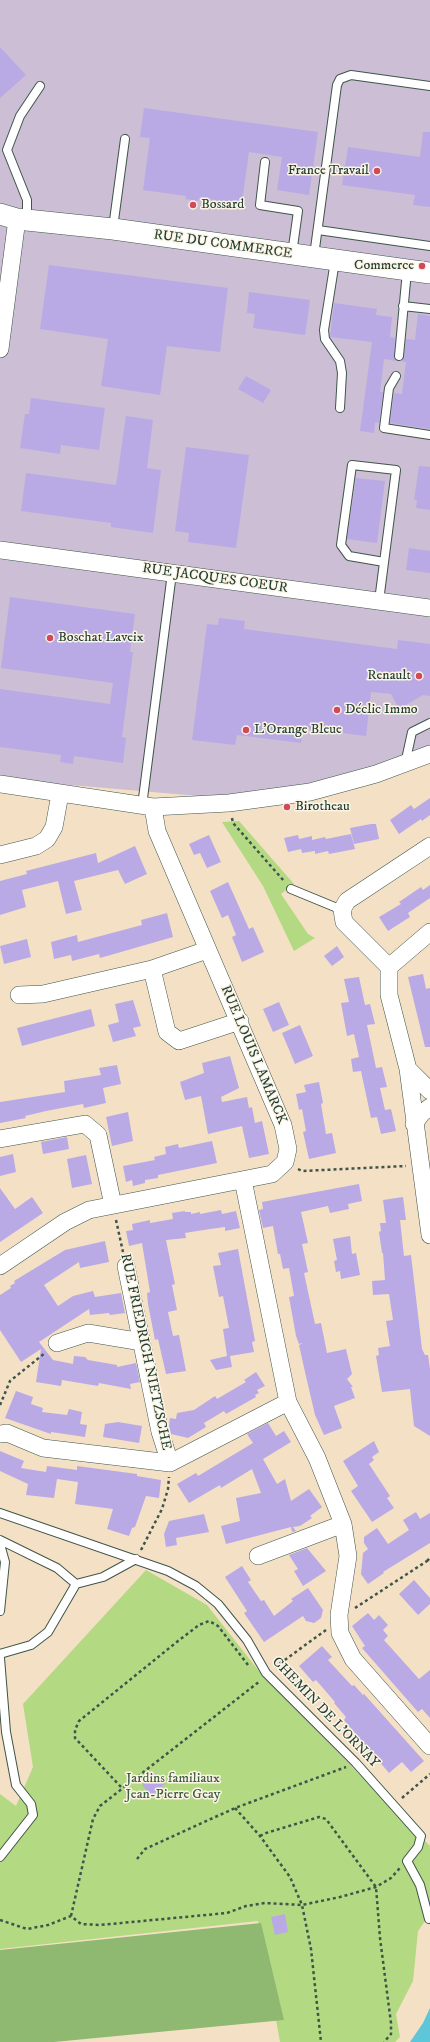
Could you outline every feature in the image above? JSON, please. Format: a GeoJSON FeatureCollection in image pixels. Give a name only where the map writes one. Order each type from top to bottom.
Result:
{"type":"FeatureCollection","features":[{"type":"Feature","properties":{"kind":"street","name":"RUE DU COMMERCE"},"geometry":{"type":"LineString","coordinates":[[14,218],[113,229],[430,273]]}},
{"type":"Feature","properties":{"kind":"street"},"geometry":{"type":"LineString","coordinates":[[0,349],[14,218]]}},
{"type":"Feature","properties":{"kind":"street","name":"RUE JACQUES COEUR"},"geometry":{"type":"LineString","coordinates":[[0,550],[430,608]]}},
{"type":"Feature","properties":{"kind":"street"},"geometry":{"type":"LineString","coordinates":[[0,784],[147,807],[229,803],[310,792],[376,774],[430,754]]}},
{"type":"Feature","properties":{"kind":"street"},"geometry":{"type":"LineString","coordinates":[[0,855],[36,846],[47,839],[54,826],[60,794]]}},
{"type":"Feature","properties":{"kind":"street","name":"RUE LOUIS LAMARCK"},"geometry":{"type":"LineString","coordinates":[[147,807],[283,1125],[288,1149],[285,1162]]}},
{"type":"Feature","properties":{"kind":"street"},"geometry":{"type":"LineString","coordinates":[[430,846],[347,901],[342,910],[344,922],[389,966],[389,995],[408,1068],[414,1124],[430,1235]]}},
{"type":"Feature","properties":{"kind":"street"},"geometry":{"type":"LineString","coordinates":[[389,966],[430,932]]}},
{"type":"Feature","properties":{"kind":"street"},"geometry":{"type":"LineString","coordinates":[[19,995],[43,994],[152,969],[207,950]]}},
{"type":"Feature","properties":{"kind":"street"},"geometry":{"type":"LineString","coordinates":[[152,969],[167,1032],[179,1041],[240,1022]]}},
{"type":"Feature","properties":{"kind":"street"},"geometry":{"type":"LineString","coordinates":[[408,1068],[430,1091]]}},
{"type":"Feature","properties":{"kind":"street"},"geometry":{"type":"LineString","coordinates":[[414,1124],[422,1113],[430,1107]]}},
{"type":"Feature","properties":{"kind":"street"},"geometry":{"type":"LineString","coordinates":[[0,1139],[85,1124],[98,1135],[113,1205]]}},
{"type":"Feature","properties":{"kind":"street"},"geometry":{"type":"LineString","coordinates":[[0,1266],[65,1222],[89,1210],[272,1174],[285,1162]]}},
{"type":"Feature","properties":{"kind":"street"},"geometry":{"type":"LineString","coordinates":[[243,1180],[288,1402],[317,1458],[343,1524],[348,1556],[339,1615],[340,1633],[354,1659],[430,1746]]}},
{"type":"Feature","properties":{"kind":"street","name":"RUE FRIEDRICH NIETZSCHE"},"geometry":{"type":"LineString","coordinates":[[126,1266],[160,1432],[170,1463],[288,1402]]}},
{"type":"Feature","properties":{"kind":"street"},"geometry":{"type":"LineString","coordinates":[[57,1344],[88,1332],[142,1342]]}},
{"type":"Feature","properties":{"kind":"street"},"geometry":{"type":"LineString","coordinates":[[0,1434],[7,1433],[43,1448],[170,1463]]}},
{"type":"Feature","properties":{"kind":"street"},"geometry":{"type":"LineString","coordinates":[[258,1556],[343,1524]]}},
{"type":"Feature","properties":{"kind":"lane"},"geometry":{"type":"LineString","coordinates":[[314,257],[337,85],[340,79],[351,75],[430,86]]}},
{"type":"Feature","properties":{"kind":"lane"},"geometry":{"type":"LineString","coordinates":[[14,218],[27,200],[4,149],[20,116],[40,86]]}},
{"type":"Feature","properties":{"kind":"lane"},"geometry":{"type":"LineString","coordinates":[[113,229],[125,140]]}},
{"type":"Feature","properties":{"kind":"lane"},"geometry":{"type":"LineString","coordinates":[[265,162],[260,205],[298,211],[292,255]]}},
{"type":"Feature","properties":{"kind":"lane"},"geometry":{"type":"LineString","coordinates":[[318,230],[430,246]]}},
{"type":"Feature","properties":{"kind":"lane"},"geometry":{"type":"LineString","coordinates":[[335,260],[324,330],[325,339],[340,361],[342,373],[340,408]]}},
{"type":"Feature","properties":{"kind":"lane"},"geometry":{"type":"LineString","coordinates":[[399,356],[407,270]]}},
{"type":"Feature","properties":{"kind":"lane"},"geometry":{"type":"LineString","coordinates":[[403,306],[430,309]]}},
{"type":"Feature","properties":{"kind":"lane"},"geometry":{"type":"LineString","coordinates":[[396,376],[389,388],[384,428],[430,435]]}},
{"type":"Feature","properties":{"kind":"lane"},"geometry":{"type":"LineString","coordinates":[[380,601],[396,470],[352,465],[341,545],[349,556],[384,562]]}},
{"type":"Feature","properties":{"kind":"lane"},"geometry":{"type":"LineString","coordinates":[[147,807],[172,573]]}},
{"type":"Feature","properties":{"kind":"lane"},"geometry":{"type":"LineString","coordinates":[[405,764],[412,732],[430,723]]}},
{"type":"Feature","properties":{"kind":"lane"},"geometry":{"type":"LineString","coordinates":[[290,888],[342,910]]}},
{"type":"Feature","properties":{"kind":"lane","name":"CHEMIN DE L'ORNAY"},"geometry":{"type":"LineString","coordinates":[[0,1513],[168,1571],[196,1586],[218,1604],[247,1640],[266,1673],[356,1763],[421,1836],[418,1847],[407,1861]]}},
{"type":"Feature","properties":{"kind":"lane"},"geometry":{"type":"LineString","coordinates":[[0,1540],[57,1568],[76,1584]]}},
{"type":"Feature","properties":{"kind":"lane"},"geometry":{"type":"LineString","coordinates":[[0,1544],[5,1562],[0,1611]]}},
{"type":"Feature","properties":{"kind":"lane"},"geometry":{"type":"LineString","coordinates":[[0,1654],[31,1646],[48,1632],[76,1584],[103,1578],[136,1559]]}},
{"type":"Feature","properties":{"kind":"lane"},"geometry":{"type":"LineString","coordinates":[[0,1658],[6,1732],[16,1785],[31,1804],[33,1815],[0,1857]]}},
{"type":"Feature","properties":{"kind":"lane"},"geometry":{"type":"LineString","coordinates":[[407,1861],[420,1885],[429,1920]]}},
{"type":"Feature","properties":{"kind":"path"},"geometry":{"type":"LineString","coordinates":[[229,803],[233,823],[290,888]]}},
{"type":"Feature","properties":{"kind":"path"},"geometry":{"type":"LineString","coordinates":[[285,1162],[302,1171],[407,1166],[421,1173]]}},
{"type":"Feature","properties":{"kind":"path","name":"RUE FRIEDRICH NIETZSCHE"},"geometry":{"type":"LineString","coordinates":[[113,1205],[126,1266]]}},
{"type":"Feature","properties":{"kind":"path"},"geometry":{"type":"LineString","coordinates":[[0,1405],[10,1381],[57,1344]]}},
{"type":"Feature","properties":{"kind":"path"},"geometry":{"type":"LineString","coordinates":[[136,1559],[162,1508],[168,1489],[170,1463]]}},
{"type":"Feature","properties":{"kind":"path"},"geometry":{"type":"LineString","coordinates":[[427,1561],[430,1558]]}},
{"type":"Feature","properties":{"kind":"path"},"geometry":{"type":"LineString","coordinates":[[121,1787],[75,1738],[75,1730],[79,1721],[178,1640],[199,1625],[209,1621],[218,1626],[251,1669]]}},
{"type":"Feature","properties":{"kind":"path"},"geometry":{"type":"LineString","coordinates":[[71,1916],[93,1818],[100,1806],[121,1787],[260,1682],[266,1673]]}},
{"type":"Feature","properties":{"kind":"path"},"geometry":{"type":"LineString","coordinates":[[255,1676],[260,1682]]}},
{"type":"Feature","properties":{"kind":"path"},"geometry":{"type":"LineString","coordinates":[[137,1859],[145,1850],[235,1808],[324,1777],[356,1763]]}},
{"type":"Feature","properties":{"kind":"path"},"geometry":{"type":"LineString","coordinates":[[394,1805],[430,1774]]}},
{"type":"Feature","properties":{"kind":"path"},"geometry":{"type":"LineString","coordinates":[[235,1808],[260,1836],[290,1877],[302,1905],[311,1949],[321,2042]]}},
{"type":"Feature","properties":{"kind":"path"},"geometry":{"type":"LineString","coordinates":[[260,1836],[319,1817],[326,1819],[376,1887],[380,1938],[391,2023],[391,2034],[384,2042]]}},
{"type":"Feature","properties":{"kind":"path"},"geometry":{"type":"LineString","coordinates":[[71,1916],[81,1924],[100,1925],[227,1913],[246,1906],[265,1903],[302,1905],[340,1897],[376,1887],[391,1878],[407,1861]]}},
{"type":"Feature","properties":{"kind":"path"},"geometry":{"type":"LineString","coordinates":[[0,1920],[27,1929],[48,1925],[71,1916]]}},
{"type":"Feature","properties":{"kind":"shaded area"},"geometry":{"type":"Polygon","coordinates":[[[0,0],[430,0],[430,755],[426,758],[234,799],[0,779],[0,0]]]}},
{"type":"Feature","properties":{"kind":"green space"},"geometry":{"type":"Polygon","coordinates":[[[239,821],[294,884],[281,894],[308,934],[315,938],[294,951],[263,886],[222,822],[239,821]]]}},
{"type":"Feature","properties":{"kind":"green space","name":"Jardins familiaux Jean-Pierre Geay"},"geometry":{"type":"Polygon","coordinates":[[[146,1570],[207,1605],[262,1675],[430,1846],[430,1914],[418,1931],[413,1981],[396,2014],[400,2037],[395,2042],[280,2042],[258,1921],[0,1949],[0,1794],[16,1806],[33,1767],[23,1704],[146,1570]]]}},
{"type":"Feature","properties":{"kind":"green space"},"geometry":{"type":"Polygon","coordinates":[[[261,1923],[284,2020],[54,2042],[0,2042],[0,1950],[261,1923]]]}},
{"type":"Feature","properties":{"kind":"water"},"geometry":{"type":"Polygon","coordinates":[[[430,2008],[430,2042],[410,2042],[423,2023],[430,2008]]]}},
{"type":"Feature","properties":{"kind":"building"},"geometry":{"type":"Polygon","coordinates":[[[0,47],[26,75],[0,98],[0,47]]]}},
{"type":"Feature","properties":{"kind":"building"},"geometry":{"type":"Polygon","coordinates":[[[144,108],[318,132],[309,195],[277,190],[282,157],[249,152],[242,203],[199,198],[198,201],[185,199],[186,196],[143,190],[150,138],[140,137],[144,108]]]}},
{"type":"Feature","properties":{"kind":"building","name":"France Travail"},"geometry":{"type":"Polygon","coordinates":[[[423,132],[430,132],[430,207],[413,205],[415,195],[342,185],[348,147],[420,157],[423,132]]]}},
{"type":"Feature","properties":{"kind":"building"},"geometry":{"type":"Polygon","coordinates":[[[49,265],[228,288],[220,352],[167,346],[160,395],[101,386],[108,339],[40,329],[49,265]]]}},
{"type":"Feature","properties":{"kind":"building"},"geometry":{"type":"Polygon","coordinates":[[[249,292],[310,300],[305,335],[253,328],[255,314],[247,313],[249,292]]]}},
{"type":"Feature","properties":{"kind":"building"},"geometry":{"type":"Polygon","coordinates":[[[334,303],[377,309],[376,315],[392,317],[390,337],[395,338],[394,356],[396,361],[384,359],[380,392],[383,392],[379,423],[375,422],[374,433],[360,431],[372,342],[330,337],[334,303]]]}},
{"type":"Feature","properties":{"kind":"building"},"geometry":{"type":"Polygon","coordinates":[[[418,314],[430,316],[430,429],[390,423],[394,393],[402,394],[406,362],[400,361],[404,357],[406,339],[415,340],[418,314]]]}},
{"type":"Feature","properties":{"kind":"building"},"geometry":{"type":"Polygon","coordinates":[[[246,376],[271,390],[263,403],[238,389],[246,376]]]}},
{"type":"Feature","properties":{"kind":"building"},"geometry":{"type":"Polygon","coordinates":[[[31,398],[105,408],[99,450],[61,445],[60,454],[20,448],[25,414],[29,414],[31,398]]]}},
{"type":"Feature","properties":{"kind":"building"},"geometry":{"type":"Polygon","coordinates":[[[126,416],[153,420],[147,468],[161,470],[153,533],[111,527],[111,523],[21,511],[26,473],[116,485],[126,416]]]}},
{"type":"Feature","properties":{"kind":"building"},"geometry":{"type":"Polygon","coordinates":[[[186,447],[249,455],[236,548],[188,542],[189,533],[175,531],[186,447]]]}},
{"type":"Feature","properties":{"kind":"building"},"geometry":{"type":"Polygon","coordinates":[[[419,466],[430,467],[430,510],[416,508],[417,500],[414,500],[419,466]]]}},
{"type":"Feature","properties":{"kind":"building"},"geometry":{"type":"Polygon","coordinates":[[[356,478],[385,481],[377,543],[347,539],[356,478]]]}},
{"type":"Feature","properties":{"kind":"building"},"geometry":{"type":"Polygon","coordinates":[[[409,548],[430,551],[430,573],[406,570],[409,548]]]}},
{"type":"Feature","properties":{"kind":"building"},"geometry":{"type":"Polygon","coordinates":[[[10,597],[135,614],[130,652],[133,652],[122,737],[126,738],[123,763],[74,756],[73,764],[60,762],[61,755],[0,747],[0,689],[110,704],[113,683],[1,668],[10,597]]]}},
{"type":"Feature","properties":{"kind":"building"},"geometry":{"type":"Polygon","coordinates":[[[219,618],[245,621],[244,629],[397,649],[398,640],[430,644],[430,696],[423,695],[399,709],[391,694],[371,692],[366,736],[303,728],[301,743],[237,735],[235,745],[192,740],[207,624],[218,625],[219,618]]]}},
{"type":"Feature","properties":{"kind":"building"},"geometry":{"type":"Polygon","coordinates":[[[430,798],[430,815],[422,821],[421,819],[399,834],[390,820],[411,805],[414,809],[430,798]]]}},
{"type":"Feature","properties":{"kind":"building"},"geometry":{"type":"Polygon","coordinates":[[[376,824],[379,839],[354,844],[350,828],[376,824]]]}},
{"type":"Feature","properties":{"kind":"building"},"geometry":{"type":"Polygon","coordinates":[[[351,834],[355,849],[329,854],[328,851],[315,854],[315,851],[302,853],[301,849],[288,852],[284,838],[298,835],[299,839],[312,836],[312,840],[351,834]]]}},
{"type":"Feature","properties":{"kind":"building"},"geometry":{"type":"Polygon","coordinates":[[[209,835],[221,862],[207,868],[200,853],[194,855],[189,844],[209,835]]]}},
{"type":"Feature","properties":{"kind":"building"},"geometry":{"type":"Polygon","coordinates":[[[135,846],[147,874],[125,884],[118,870],[74,881],[82,910],[66,914],[58,881],[22,890],[26,907],[0,915],[0,881],[27,874],[26,871],[96,853],[98,863],[135,846]]]}},
{"type":"Feature","properties":{"kind":"building"},"geometry":{"type":"Polygon","coordinates":[[[228,882],[249,929],[253,927],[264,952],[242,962],[232,937],[236,935],[228,915],[222,918],[210,891],[228,882]]]}},
{"type":"Feature","properties":{"kind":"building"},"geometry":{"type":"Polygon","coordinates":[[[430,885],[430,898],[408,913],[410,917],[388,931],[379,917],[401,904],[399,902],[421,887],[423,890],[430,885]]]}},
{"type":"Feature","properties":{"kind":"building"},"geometry":{"type":"Polygon","coordinates":[[[167,913],[173,937],[100,958],[99,954],[72,961],[71,955],[54,959],[51,942],[77,935],[78,942],[142,925],[141,920],[167,913]]]}},
{"type":"Feature","properties":{"kind":"building"},"geometry":{"type":"Polygon","coordinates":[[[27,939],[31,957],[4,964],[0,946],[27,939]]]}},
{"type":"Feature","properties":{"kind":"building"},"geometry":{"type":"Polygon","coordinates":[[[337,946],[344,957],[332,966],[324,956],[337,946]]]}},
{"type":"Feature","properties":{"kind":"building"},"geometry":{"type":"Polygon","coordinates":[[[423,974],[426,989],[430,988],[430,1047],[425,1047],[408,977],[423,974]]]}},
{"type":"Feature","properties":{"kind":"building"},"geometry":{"type":"Polygon","coordinates":[[[359,977],[365,1005],[370,1004],[375,1024],[367,1025],[376,1068],[382,1067],[387,1087],[380,1088],[385,1110],[391,1109],[396,1131],[381,1134],[377,1117],[371,1118],[361,1071],[353,1072],[351,1059],[359,1057],[354,1034],[347,1036],[341,1003],[349,1002],[344,979],[359,977]]]}},
{"type":"Feature","properties":{"kind":"building"},"geometry":{"type":"Polygon","coordinates":[[[133,1000],[141,1026],[133,1028],[136,1036],[113,1042],[108,1025],[119,1022],[115,1004],[133,1000]]]}},
{"type":"Feature","properties":{"kind":"building"},"geometry":{"type":"Polygon","coordinates":[[[279,1002],[289,1025],[273,1032],[263,1009],[279,1002]]]}},
{"type":"Feature","properties":{"kind":"building"},"geometry":{"type":"Polygon","coordinates":[[[91,1009],[95,1026],[22,1046],[17,1028],[91,1009]]]}},
{"type":"Feature","properties":{"kind":"building"},"geometry":{"type":"Polygon","coordinates":[[[300,1025],[313,1056],[295,1064],[282,1033],[300,1025]]]}},
{"type":"Feature","properties":{"kind":"building"},"geometry":{"type":"Polygon","coordinates":[[[230,1056],[239,1088],[221,1097],[222,1102],[247,1097],[249,1108],[252,1107],[255,1123],[262,1121],[269,1154],[249,1158],[242,1126],[208,1134],[201,1096],[185,1100],[180,1082],[204,1073],[202,1063],[230,1056]]]}},
{"type":"Feature","properties":{"kind":"building"},"geometry":{"type":"Polygon","coordinates":[[[117,1065],[121,1084],[103,1088],[106,1103],[84,1108],[83,1104],[46,1111],[25,1116],[26,1118],[0,1123],[0,1102],[65,1092],[64,1081],[101,1075],[99,1068],[117,1065]]]}},
{"type":"Feature","properties":{"kind":"building"},"geometry":{"type":"Polygon","coordinates":[[[319,1082],[326,1134],[332,1133],[336,1153],[309,1159],[303,1132],[306,1131],[302,1109],[299,1110],[296,1094],[306,1092],[304,1085],[319,1082]]]}},
{"type":"Feature","properties":{"kind":"building"},"geometry":{"type":"Polygon","coordinates":[[[128,1112],[133,1141],[112,1146],[106,1117],[128,1112]]]}},
{"type":"Feature","properties":{"kind":"building"},"geometry":{"type":"Polygon","coordinates":[[[67,1137],[69,1149],[43,1154],[41,1142],[67,1137]]]}},
{"type":"Feature","properties":{"kind":"building"},"geometry":{"type":"Polygon","coordinates":[[[212,1141],[217,1163],[158,1175],[158,1178],[145,1180],[145,1183],[133,1186],[132,1180],[126,1182],[123,1166],[155,1160],[154,1157],[166,1154],[165,1147],[178,1144],[179,1148],[212,1141]]]}},
{"type":"Feature","properties":{"kind":"building"},"geometry":{"type":"Polygon","coordinates":[[[13,1154],[16,1172],[0,1176],[0,1157],[13,1154]]]}},
{"type":"Feature","properties":{"kind":"building"},"geometry":{"type":"Polygon","coordinates":[[[86,1155],[92,1184],[72,1188],[67,1159],[86,1155]]]}},
{"type":"Feature","properties":{"kind":"building"},"geometry":{"type":"Polygon","coordinates":[[[359,1184],[362,1201],[348,1204],[349,1209],[330,1213],[328,1206],[301,1212],[308,1243],[302,1244],[308,1272],[304,1273],[315,1324],[321,1323],[327,1353],[346,1349],[352,1374],[347,1379],[353,1387],[351,1387],[355,1398],[334,1406],[342,1428],[324,1435],[315,1415],[305,1372],[299,1345],[303,1343],[299,1344],[296,1336],[289,1297],[294,1296],[289,1268],[283,1269],[280,1254],[278,1254],[273,1226],[263,1228],[259,1210],[263,1209],[262,1202],[359,1184]]]}},
{"type":"Feature","properties":{"kind":"building"},"geometry":{"type":"Polygon","coordinates":[[[0,1188],[15,1209],[32,1197],[43,1213],[0,1242],[0,1188]]]}},
{"type":"Feature","properties":{"kind":"building"},"geometry":{"type":"Polygon","coordinates":[[[403,1197],[406,1220],[400,1220],[404,1256],[411,1255],[422,1349],[425,1355],[428,1355],[430,1369],[430,1436],[414,1426],[410,1389],[382,1392],[376,1356],[379,1355],[378,1348],[390,1346],[386,1321],[393,1320],[389,1294],[373,1295],[372,1281],[385,1280],[383,1253],[379,1232],[381,1231],[380,1223],[386,1223],[383,1200],[403,1197]]]}},
{"type":"Feature","properties":{"kind":"building"},"geometry":{"type":"Polygon","coordinates":[[[221,1210],[222,1214],[236,1211],[240,1228],[225,1231],[225,1227],[185,1233],[186,1238],[166,1240],[175,1284],[172,1285],[177,1310],[168,1312],[173,1336],[179,1335],[186,1371],[166,1374],[158,1339],[155,1340],[148,1304],[147,1293],[150,1292],[142,1243],[129,1246],[126,1231],[133,1230],[132,1224],[150,1220],[150,1223],[173,1219],[172,1213],[185,1211],[191,1212],[191,1214],[200,1212],[200,1214],[221,1210]]]}},
{"type":"Feature","properties":{"kind":"building"},"geometry":{"type":"Polygon","coordinates":[[[350,1236],[352,1254],[356,1253],[360,1275],[341,1279],[340,1271],[336,1272],[334,1261],[337,1260],[333,1239],[350,1236]]]}},
{"type":"Feature","properties":{"kind":"building"},"geometry":{"type":"Polygon","coordinates":[[[105,1241],[109,1262],[80,1268],[79,1262],[44,1285],[58,1306],[73,1296],[93,1291],[95,1297],[121,1293],[125,1313],[90,1315],[89,1309],[39,1342],[53,1360],[73,1364],[74,1356],[85,1357],[88,1360],[117,1365],[117,1367],[136,1363],[140,1382],[130,1384],[131,1389],[99,1383],[98,1386],[62,1380],[61,1386],[36,1382],[41,1349],[21,1362],[0,1330],[0,1295],[11,1288],[10,1286],[15,1283],[14,1281],[65,1250],[105,1241]]]}},
{"type":"Feature","properties":{"kind":"building"},"geometry":{"type":"Polygon","coordinates":[[[238,1249],[255,1341],[252,1342],[254,1352],[230,1356],[232,1367],[216,1370],[210,1360],[227,1356],[223,1329],[229,1328],[223,1296],[219,1297],[213,1266],[221,1265],[218,1253],[238,1249]]]}},
{"type":"Feature","properties":{"kind":"building"},"geometry":{"type":"Polygon","coordinates":[[[256,1372],[265,1386],[257,1390],[259,1393],[255,1395],[256,1397],[226,1414],[224,1411],[204,1423],[206,1427],[188,1438],[171,1434],[169,1426],[170,1418],[176,1419],[177,1413],[194,1410],[215,1396],[217,1399],[246,1382],[244,1380],[256,1372]]]}},
{"type":"Feature","properties":{"kind":"building"},"geometry":{"type":"Polygon","coordinates":[[[16,1391],[33,1397],[31,1404],[43,1408],[42,1412],[67,1415],[69,1409],[82,1412],[80,1424],[87,1425],[85,1437],[51,1432],[51,1434],[5,1418],[16,1391]]]}},
{"type":"Feature","properties":{"kind":"building"},"geometry":{"type":"Polygon","coordinates":[[[118,1422],[142,1426],[139,1443],[103,1437],[105,1424],[118,1422]]]}},
{"type":"Feature","properties":{"kind":"building"},"geometry":{"type":"Polygon","coordinates":[[[268,1423],[276,1436],[284,1431],[291,1442],[263,1459],[277,1484],[285,1479],[291,1501],[309,1489],[322,1507],[310,1516],[312,1518],[300,1526],[293,1527],[296,1531],[292,1532],[291,1527],[226,1544],[221,1526],[240,1521],[236,1498],[261,1493],[252,1469],[221,1488],[220,1485],[189,1503],[177,1484],[196,1473],[198,1476],[253,1443],[247,1434],[268,1423]]]}},
{"type":"Feature","properties":{"kind":"building"},"geometry":{"type":"Polygon","coordinates":[[[374,1441],[379,1452],[372,1457],[374,1460],[369,1464],[390,1496],[387,1498],[394,1508],[372,1522],[351,1491],[358,1486],[343,1461],[374,1441]]]}},
{"type":"Feature","properties":{"kind":"building"},"geometry":{"type":"Polygon","coordinates":[[[0,1451],[24,1461],[21,1468],[46,1472],[47,1466],[77,1470],[77,1466],[137,1474],[137,1476],[161,1480],[159,1498],[146,1496],[135,1527],[132,1528],[129,1536],[107,1529],[113,1509],[75,1504],[78,1482],[57,1479],[54,1498],[26,1495],[28,1484],[0,1471],[0,1451]]]}},
{"type":"Feature","properties":{"kind":"building"},"geometry":{"type":"Polygon","coordinates":[[[416,1512],[420,1519],[430,1513],[430,1543],[383,1572],[384,1573],[368,1584],[361,1574],[363,1553],[368,1549],[364,1543],[364,1537],[377,1528],[388,1544],[409,1530],[403,1520],[416,1512]]]}},
{"type":"Feature","properties":{"kind":"building"},"geometry":{"type":"Polygon","coordinates":[[[204,1514],[209,1532],[176,1538],[177,1545],[166,1547],[164,1534],[169,1521],[204,1514]]]}},
{"type":"Feature","properties":{"kind":"building"},"geometry":{"type":"Polygon","coordinates":[[[307,1548],[326,1571],[303,1586],[294,1571],[298,1569],[289,1555],[307,1548]]]}},
{"type":"Feature","properties":{"kind":"building"},"geometry":{"type":"Polygon","coordinates":[[[242,1566],[251,1580],[248,1582],[261,1601],[264,1600],[274,1616],[293,1601],[291,1599],[308,1588],[323,1610],[321,1618],[314,1623],[306,1621],[303,1616],[264,1642],[244,1613],[247,1611],[225,1577],[242,1566]]]}},
{"type":"Feature","properties":{"kind":"building"},"geometry":{"type":"Polygon","coordinates":[[[414,1580],[430,1598],[430,1604],[418,1615],[399,1594],[414,1580]]]}},
{"type":"Feature","properties":{"kind":"building"},"geometry":{"type":"Polygon","coordinates":[[[368,1613],[374,1620],[379,1615],[388,1625],[383,1630],[388,1636],[384,1640],[419,1679],[430,1670],[430,1718],[422,1709],[418,1712],[362,1648],[365,1646],[352,1626],[368,1613]]]}},
{"type":"Feature","properties":{"kind":"building"},"geometry":{"type":"Polygon","coordinates":[[[322,1646],[332,1657],[328,1660],[352,1686],[354,1685],[363,1695],[364,1694],[424,1761],[411,1772],[402,1762],[389,1773],[344,1720],[346,1717],[334,1703],[335,1702],[316,1680],[313,1682],[299,1666],[322,1646]]]}},
{"type":"Feature","properties":{"kind":"building"},"geometry":{"type":"Polygon","coordinates":[[[156,1773],[165,1784],[151,1796],[142,1785],[156,1773]]]}},
{"type":"Feature","properties":{"kind":"building"},"geometry":{"type":"Polygon","coordinates":[[[285,1914],[288,1932],[275,1935],[271,1917],[285,1914]]]}},
{"type":"Feature","properties":{"kind":"place","name":"France Travail"},"geometry":{"type":"Point","coordinates":[377,171]}},
{"type":"Feature","properties":{"kind":"place","name":"Bossard"},"geometry":{"type":"Point","coordinates":[193,205]}},
{"type":"Feature","properties":{"kind":"place","name":"Commerce"},"geometry":{"type":"Point","coordinates":[422,266]}},
{"type":"Feature","properties":{"kind":"place","name":"Boschat Laveix"},"geometry":{"type":"Point","coordinates":[50,638]}},
{"type":"Feature","properties":{"kind":"place","name":"Renault"},"geometry":{"type":"Point","coordinates":[419,676]}},
{"type":"Feature","properties":{"kind":"place","name":"Déclic Immo"},"geometry":{"type":"Point","coordinates":[337,710]}},
{"type":"Feature","properties":{"kind":"place","name":"L'Orange Bleue"},"geometry":{"type":"Point","coordinates":[246,730]}},
{"type":"Feature","properties":{"kind":"place","name":"Birotheau"},"geometry":{"type":"Point","coordinates":[287,807]}}]}
